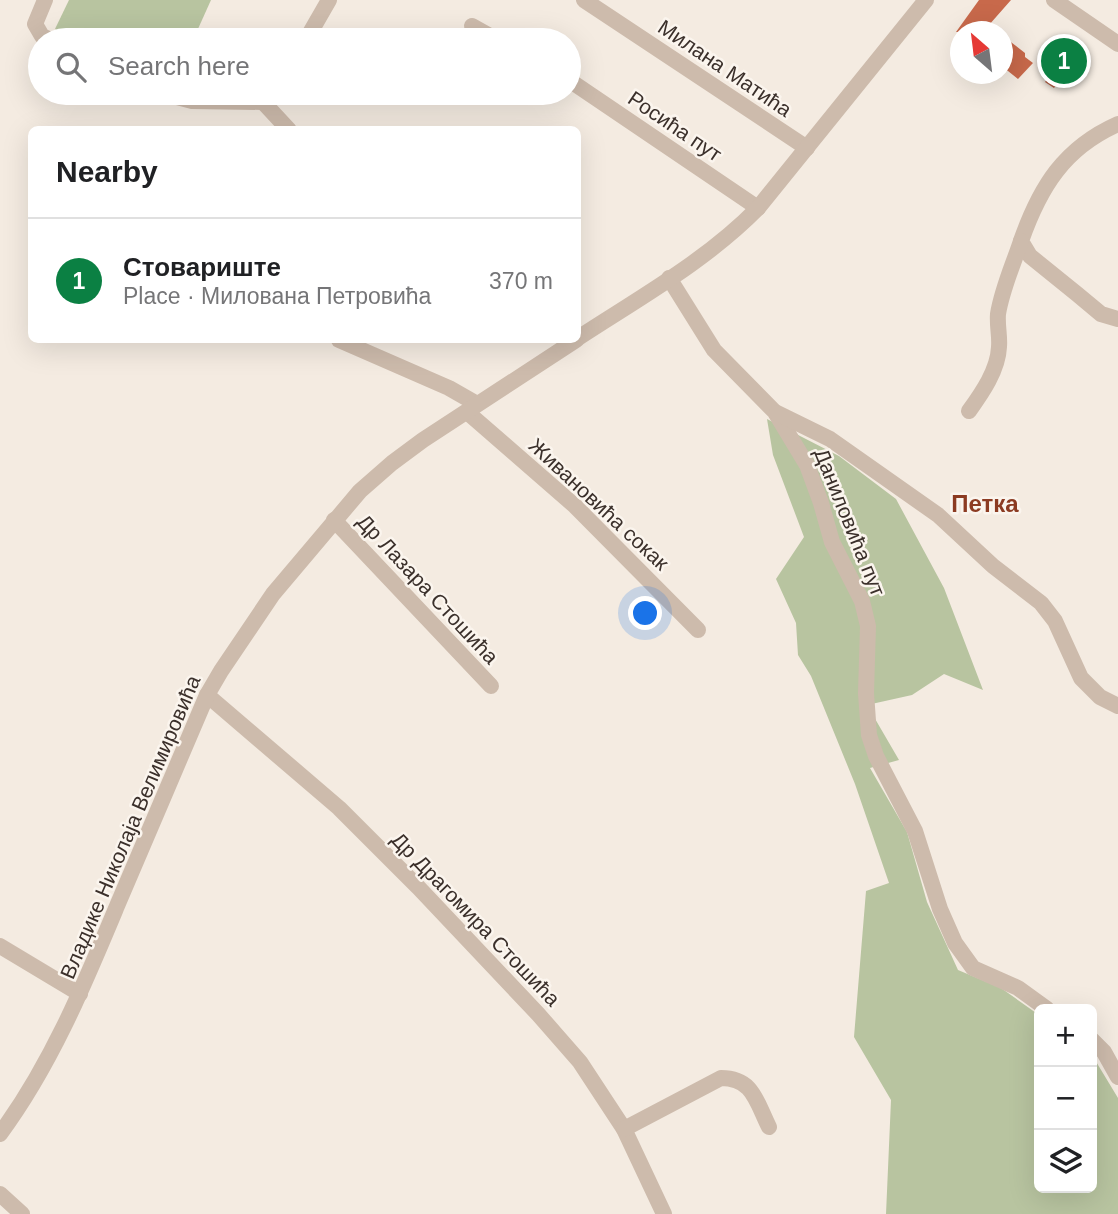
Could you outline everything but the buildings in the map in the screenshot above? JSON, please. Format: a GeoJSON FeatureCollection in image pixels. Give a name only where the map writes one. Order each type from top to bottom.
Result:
{"type":"FeatureCollection","features":[{"type":"Feature","properties":{"kind":"street"},"geometry":{"type":"LineString","coordinates":[[37,28],[35,24],[45,0]]}},
{"type":"Feature","properties":{"kind":"street"},"geometry":{"type":"LineString","coordinates":[[313,28],[329,0]]}},
{"type":"Feature","properties":{"kind":"street","name":"Милана Матића"},"geometry":{"type":"LineString","coordinates":[[584,0],[807,148]]}},
{"type":"Feature","properties":{"kind":"street","name":"Владике Николаја Велимировића"},"geometry":{"type":"LineString","coordinates":[[581,336],[715,247],[758,208],[926,0]]}},
{"type":"Feature","properties":{"kind":"street"},"geometry":{"type":"LineString","coordinates":[[1054,0],[1118,44]]}},
{"type":"Feature","properties":{"kind":"street"},"geometry":{"type":"LineString","coordinates":[[472,26],[476,28]]}},
{"type":"Feature","properties":{"kind":"street","name":"Росића пут"},"geometry":{"type":"LineString","coordinates":[[581,88],[758,208]]}},
{"type":"Feature","properties":{"kind":"street"},"geometry":{"type":"LineString","coordinates":[[275,105],[287,126]]}},
{"type":"Feature","properties":{"kind":"street"},"geometry":{"type":"LineString","coordinates":[[969,411],[984,390],[997,360],[999,309],[1033,208],[1054,172],[1084,145],[1118,124]]}},
{"type":"Feature","properties":{"kind":"street"},"geometry":{"type":"LineString","coordinates":[[1021,241],[1030,256],[1077,295],[1101,314],[1118,319]]}},
{"type":"Feature","properties":{"kind":"street","name":"Даниловића пут"},"geometry":{"type":"LineString","coordinates":[[669,278],[714,350],[775,412],[807,465],[832,542],[862,601],[868,626],[866,693],[869,735],[876,755],[915,831],[940,909],[955,943],[973,968],[1010,984],[1040,1004]]}},
{"type":"Feature","properties":{"kind":"street","name":"Живановића сокак"},"geometry":{"type":"LineString","coordinates":[[346,343],[449,388],[576,506],[698,630]]}},
{"type":"Feature","properties":{"kind":"street","name":"Владике Николаја Велимировића"},"geometry":{"type":"LineString","coordinates":[[0,1134],[18,1110],[50,1055],[80,994],[207,695],[220,671],[273,594],[360,491],[392,463],[571,343]]}},
{"type":"Feature","properties":{"kind":"street"},"geometry":{"type":"LineString","coordinates":[[775,412],[830,439],[938,515],[993,566],[1041,603],[1055,621],[1081,678],[1100,697],[1118,706]]}},
{"type":"Feature","properties":{"kind":"street","name":"Др Лазара Стошића"},"geometry":{"type":"LineString","coordinates":[[334,520],[491,686]]}},
{"type":"Feature","properties":{"kind":"street","name":"Др Драгомира Стошића"},"geometry":{"type":"LineString","coordinates":[[207,695],[339,808],[538,1014],[580,1062],[624,1129],[664,1214]]}},
{"type":"Feature","properties":{"kind":"street"},"geometry":{"type":"LineString","coordinates":[[0,946],[80,994]]}},
{"type":"Feature","properties":{"kind":"street"},"geometry":{"type":"LineString","coordinates":[[1097,1045],[1118,1077]]}},
{"type":"Feature","properties":{"kind":"street"},"geometry":{"type":"LineString","coordinates":[[624,1129],[721,1078],[735,1078],[746,1083],[769,1127]]}},
{"type":"Feature","properties":{"kind":"street"},"geometry":{"type":"LineString","coordinates":[[0,1194],[22,1214]]}},
{"type":"Feature","properties":{"kind":"green space"},"geometry":{"type":"Polygon","coordinates":[[[69,0],[211,0],[198,28],[55,28],[69,0]]]}},
{"type":"Feature","properties":{"kind":"green space"},"geometry":{"type":"Polygon","coordinates":[[[767,419],[839,456],[896,499],[944,588],[983,690],[944,674],[912,695],[867,705],[899,760],[870,768],[907,832],[927,902],[958,970],[1001,988],[1034,1011],[1034,1193],[1097,1193],[1097,1063],[1118,1098],[1118,1214],[886,1214],[891,1100],[854,1037],[866,891],[889,883],[855,784],[811,676],[798,655],[796,623],[776,579],[804,537],[773,455],[767,419]]]}},
{"type":"Feature","properties":{"kind":"place","name":"Стовариште"},"geometry":{"type":"Point","coordinates":[1064,61]}},
{"type":"Feature","properties":{"kind":"district","name":"Петка"},"geometry":{"type":"Point","coordinates":[985,503]}}]}
